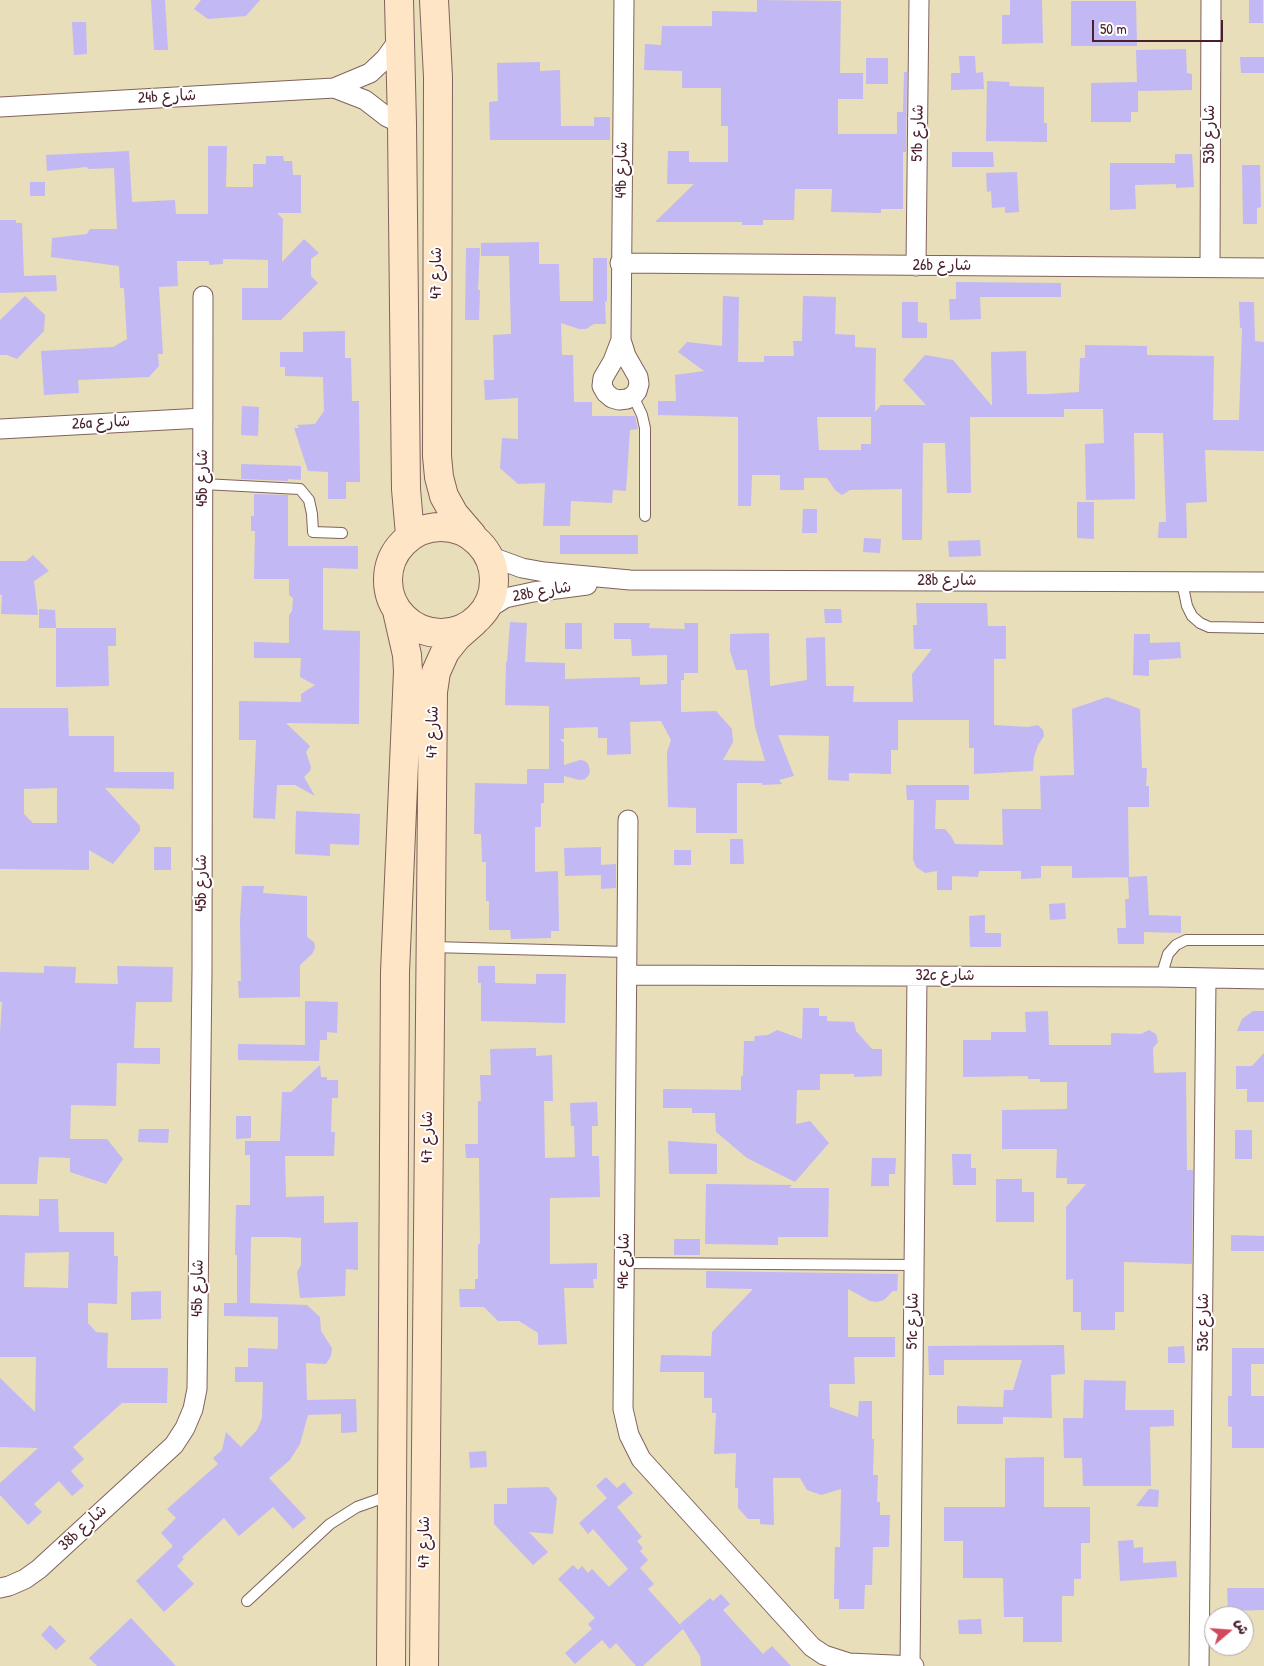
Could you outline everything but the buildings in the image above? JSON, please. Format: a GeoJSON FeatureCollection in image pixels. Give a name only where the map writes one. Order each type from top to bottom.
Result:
{"type":"FeatureCollection","features":[{"type":"Feature","properties":{"kind":"street","name":"شارع 47"},"geometry":{"type":"LineString","coordinates":[[399,0],[406,488],[410,536]]}},
{"type":"Feature","properties":{"kind":"street","name":"شارع 47"},"geometry":{"type":"LineString","coordinates":[[434,0],[438,77],[437,456],[439,477],[444,496],[454,514],[472,535]]}},
{"type":"Feature","properties":{"kind":"street","name":"49b شارع"},"geometry":{"type":"LineString","coordinates":[[621,340],[603,378],[602,386],[612,398],[619,400],[633,396],[638,390],[639,384],[638,377],[626,356],[621,340],[620,263],[624,0]]}},
{"type":"Feature","properties":{"kind":"street","name":"51b شارع"},"geometry":{"type":"LineString","coordinates":[[916,266],[919,0]]}},
{"type":"Feature","properties":{"kind":"street","name":"53b شارع"},"geometry":{"type":"LineString","coordinates":[[1210,268],[1211,0]]}},
{"type":"Feature","properties":{"kind":"street","name":"24b شارع"},"geometry":{"type":"LineString","coordinates":[[0,107],[334,88],[374,70],[385,59],[400,38]]}},
{"type":"Feature","properties":{"kind":"street","name":"24b شارع"},"geometry":{"type":"LineString","coordinates":[[334,88],[365,100],[388,117],[402,124]]}},
{"type":"Feature","properties":{"kind":"street","name":"26b شارع"},"geometry":{"type":"LineString","coordinates":[[620,263],[1264,268]]}},
{"type":"Feature","properties":{"kind":"street","name":"45b شارع"},"geometry":{"type":"LineString","coordinates":[[159,1458],[174,1444],[185,1428],[193,1409],[197,1389],[202,970],[203,296]]}},
{"type":"Feature","properties":{"kind":"street","name":"26a شارع"},"geometry":{"type":"LineString","coordinates":[[0,429],[202,418]]}},
{"type":"Feature","properties":{"kind":"street"},"geometry":{"type":"LineString","coordinates":[[436,526],[454,528],[472,535],[489,556],[494,574],[493,593],[480,616],[459,630],[442,633],[425,631],[410,623],[397,611],[390,597],[389,567],[395,553],[410,536],[436,526]]}},
{"type":"Feature","properties":{"kind":"street","name":"28b شارع"},"geometry":{"type":"LineString","coordinates":[[489,556],[522,568],[544,572],[630,580],[1264,582]]}},
{"type":"Feature","properties":{"kind":"street","name":"28b شارع"},"geometry":{"type":"LineString","coordinates":[[480,616],[505,598],[533,592],[630,580]]}},
{"type":"Feature","properties":{"kind":"street","name":"شارع 47"},"geometry":{"type":"LineString","coordinates":[[391,1666],[395,972],[408,671],[407,655],[397,611]]}},
{"type":"Feature","properties":{"kind":"street","name":"شارع 47"},"geometry":{"type":"LineString","coordinates":[[424,1666],[433,692],[436,672],[445,652],[457,637],[480,616]]}},
{"type":"Feature","properties":{"kind":"street","name":"49c شارع"},"geometry":{"type":"LineString","coordinates":[[628,820],[623,1409],[629,1435],[641,1459],[812,1647],[824,1655],[849,1663],[914,1666]]}},
{"type":"Feature","properties":{"kind":"street","name":"32c شارع"},"geometry":{"type":"LineString","coordinates":[[627,975],[1264,979]]}},
{"type":"Feature","properties":{"kind":"street","name":"51c شارع"},"geometry":{"type":"LineString","coordinates":[[910,1666],[917,976]]}},
{"type":"Feature","properties":{"kind":"street","name":"53c شارع"},"geometry":{"type":"LineString","coordinates":[[1199,1666],[1206,979]]}},
{"type":"Feature","properties":{"kind":"street","name":"38b شارع"},"geometry":{"type":"LineString","coordinates":[[0,1588],[25,1579],[39,1569],[159,1458]]}},
{"type":"Feature","properties":{"kind":"lane"},"geometry":{"type":"LineString","coordinates":[[633,396],[642,415],[645,428],[645,516]]}},
{"type":"Feature","properties":{"kind":"lane"},"geometry":{"type":"LineString","coordinates":[[203,484],[300,489],[308,500],[312,514],[313,532],[342,533]]}},
{"type":"Feature","properties":{"kind":"lane"},"geometry":{"type":"LineString","coordinates":[[1182,582],[1187,606],[1192,616],[1200,623],[1209,627],[1264,628]]}},
{"type":"Feature","properties":{"kind":"lane"},"geometry":{"type":"LineString","coordinates":[[1161,977],[1168,954],[1176,945],[1186,940],[1264,940]]}},
{"type":"Feature","properties":{"kind":"lane"},"geometry":{"type":"LineString","coordinates":[[430,947],[627,952]]}},
{"type":"Feature","properties":{"kind":"lane"},"geometry":{"type":"LineString","coordinates":[[624,1263],[914,1265]]}},
{"type":"Feature","properties":{"kind":"lane"},"geometry":{"type":"LineString","coordinates":[[247,1601],[330,1524],[357,1507],[392,1495]]}}]}
